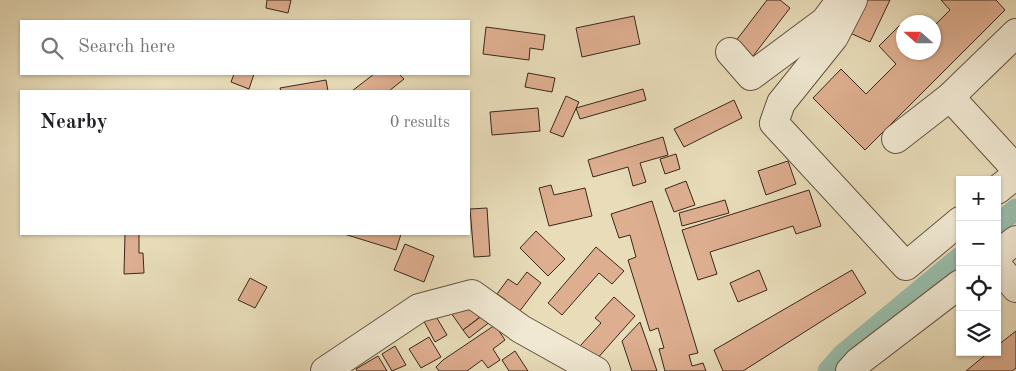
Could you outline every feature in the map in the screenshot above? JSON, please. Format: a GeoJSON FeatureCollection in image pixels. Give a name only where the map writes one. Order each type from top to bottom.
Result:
{"type":"FeatureCollection","features":[{"type":"Feature","properties":{"kind":"street"},"geometry":{"type":"LineString","coordinates":[[730,52],[751,76],[825,22],[841,0]]}},
{"type":"Feature","properties":{"kind":"street"},"geometry":{"type":"LineString","coordinates":[[852,0],[834,37],[781,103],[774,123],[906,266],[956,224]]}},
{"type":"Feature","properties":{"kind":"street"},"geometry":{"type":"LineString","coordinates":[[896,139],[950,97],[1016,33]]}},
{"type":"Feature","properties":{"kind":"street"},"geometry":{"type":"LineString","coordinates":[[950,97],[1016,169]]}},
{"type":"Feature","properties":{"kind":"street"},"geometry":{"type":"LineString","coordinates":[[1001,187],[1016,175]]}},
{"type":"Feature","properties":{"kind":"street"},"geometry":{"type":"LineString","coordinates":[[1001,253],[1016,240]]}},
{"type":"Feature","properties":{"kind":"street"},"geometry":{"type":"LineString","coordinates":[[998,266],[1016,288]]}},
{"type":"Feature","properties":{"kind":"street"},"geometry":{"type":"LineString","coordinates":[[850,371],[858,362],[956,287]]}},
{"type":"Feature","properties":{"kind":"street"},"geometry":{"type":"LineString","coordinates":[[325,371],[419,308],[472,294],[521,329],[596,371]]}},
{"type":"Feature","properties":{"kind":"building"},"geometry":{"type":"Polygon","coordinates":[[[267,0],[291,0],[288,13],[266,8],[267,0]]]}},
{"type":"Feature","properties":{"kind":"building"},"geometry":{"type":"Polygon","coordinates":[[[767,0],[780,0],[790,8],[750,60],[732,46],[767,0]]]}},
{"type":"Feature","properties":{"kind":"building"},"geometry":{"type":"Polygon","coordinates":[[[861,0],[890,0],[870,42],[848,32],[861,0]]]}},
{"type":"Feature","properties":{"kind":"building"},"geometry":{"type":"Polygon","coordinates":[[[941,0],[996,0],[1005,10],[865,150],[813,98],[841,69],[866,94],[896,64],[879,46],[896,29],[896,60],[941,60],[941,19],[950,10],[941,0]]]}},
{"type":"Feature","properties":{"kind":"building"},"geometry":{"type":"Polygon","coordinates":[[[634,16],[640,44],[582,57],[576,28],[634,16]]]}},
{"type":"Feature","properties":{"kind":"building"},"geometry":{"type":"Polygon","coordinates":[[[486,27],[545,35],[543,50],[530,48],[529,60],[483,54],[486,27]]]}},
{"type":"Feature","properties":{"kind":"building"},"geometry":{"type":"Polygon","coordinates":[[[528,73],[555,78],[552,92],[525,87],[528,73]]]}},
{"type":"Feature","properties":{"kind":"building"},"geometry":{"type":"Polygon","coordinates":[[[234,75],[254,75],[249,89],[231,82],[234,75]]]}},
{"type":"Feature","properties":{"kind":"building"},"geometry":{"type":"Polygon","coordinates":[[[373,75],[400,75],[404,79],[390,90],[353,90],[373,75]]]}},
{"type":"Feature","properties":{"kind":"building"},"geometry":{"type":"Polygon","coordinates":[[[326,80],[328,90],[281,90],[280,88],[326,80]]]}},
{"type":"Feature","properties":{"kind":"building"},"geometry":{"type":"Polygon","coordinates":[[[643,89],[646,100],[580,119],[576,108],[643,89]]]}},
{"type":"Feature","properties":{"kind":"building"},"geometry":{"type":"Polygon","coordinates":[[[566,96],[579,102],[563,137],[550,132],[566,96]]]}},
{"type":"Feature","properties":{"kind":"building"},"geometry":{"type":"Polygon","coordinates":[[[734,100],[742,118],[684,147],[674,129],[734,100]]]}},
{"type":"Feature","properties":{"kind":"building"},"geometry":{"type":"Polygon","coordinates":[[[538,108],[540,131],[492,135],[490,112],[538,108]]]}},
{"type":"Feature","properties":{"kind":"building"},"geometry":{"type":"Polygon","coordinates":[[[663,137],[668,155],[640,163],[646,182],[633,186],[628,167],[593,177],[588,160],[663,137]]]}},
{"type":"Feature","properties":{"kind":"building"},"geometry":{"type":"Polygon","coordinates":[[[676,154],[680,169],[665,174],[660,159],[676,154]]]}},
{"type":"Feature","properties":{"kind":"building"},"geometry":{"type":"Polygon","coordinates":[[[788,161],[796,184],[766,195],[758,171],[788,161]]]}},
{"type":"Feature","properties":{"kind":"building"},"geometry":{"type":"Polygon","coordinates":[[[686,181],[695,205],[674,212],[665,189],[686,181]]]}},
{"type":"Feature","properties":{"kind":"building"},"geometry":{"type":"Polygon","coordinates":[[[551,185],[554,195],[585,188],[592,216],[549,226],[539,188],[551,185]]]}},
{"type":"Feature","properties":{"kind":"building"},"geometry":{"type":"Polygon","coordinates":[[[809,190],[821,226],[796,234],[793,226],[710,252],[717,274],[698,280],[682,230],[809,190]]]}},
{"type":"Feature","properties":{"kind":"building"},"geometry":{"type":"Polygon","coordinates":[[[725,200],[729,213],[682,226],[679,213],[725,200]]]}},
{"type":"Feature","properties":{"kind":"building"},"geometry":{"type":"Polygon","coordinates":[[[652,201],[698,353],[689,355],[692,366],[703,363],[706,371],[665,371],[659,349],[664,348],[658,328],[650,331],[628,260],[636,257],[630,235],[619,238],[611,214],[652,201]]]}},
{"type":"Feature","properties":{"kind":"building"},"geometry":{"type":"Polygon","coordinates":[[[487,208],[490,256],[474,257],[470,209],[487,208]]]}},
{"type":"Feature","properties":{"kind":"building"},"geometry":{"type":"Polygon","coordinates":[[[536,231],[565,259],[548,276],[520,248],[536,231]]]}},
{"type":"Feature","properties":{"kind":"building"},"geometry":{"type":"Polygon","coordinates":[[[125,235],[139,235],[139,253],[143,253],[144,273],[124,274],[125,235]]]}},
{"type":"Feature","properties":{"kind":"building"},"geometry":{"type":"Polygon","coordinates":[[[347,235],[401,235],[396,250],[347,235]]]}},
{"type":"Feature","properties":{"kind":"building"},"geometry":{"type":"Polygon","coordinates":[[[405,244],[434,256],[424,282],[394,270],[405,244]]]}},
{"type":"Feature","properties":{"kind":"building"},"geometry":{"type":"Polygon","coordinates":[[[596,247],[624,271],[612,284],[599,273],[562,315],[548,303],[596,247]]]}},
{"type":"Feature","properties":{"kind":"building"},"geometry":{"type":"Polygon","coordinates":[[[759,270],[767,290],[738,302],[730,283],[759,270]]]}},
{"type":"Feature","properties":{"kind":"building"},"geometry":{"type":"Polygon","coordinates":[[[852,270],[866,293],[743,371],[723,371],[714,350],[852,270]]]}},
{"type":"Feature","properties":{"kind":"building"},"geometry":{"type":"Polygon","coordinates":[[[527,272],[541,283],[516,316],[502,305],[506,300],[497,294],[508,279],[517,285],[527,272]]]}},
{"type":"Feature","properties":{"kind":"building"},"geometry":{"type":"Polygon","coordinates":[[[250,278],[267,287],[255,308],[238,300],[250,278]]]}},
{"type":"Feature","properties":{"kind":"building"},"geometry":{"type":"Polygon","coordinates":[[[614,297],[635,316],[596,360],[580,346],[601,323],[595,318],[614,297]]]}},
{"type":"Feature","properties":{"kind":"building"},"geometry":{"type":"Polygon","coordinates":[[[466,298],[480,317],[463,330],[449,310],[466,298]]]}},
{"type":"Feature","properties":{"kind":"building"},"geometry":{"type":"Polygon","coordinates":[[[431,308],[447,335],[435,342],[420,314],[431,308]]]}},
{"type":"Feature","properties":{"kind":"building"},"geometry":{"type":"Polygon","coordinates":[[[490,310],[495,318],[469,338],[463,330],[490,310]]]}},
{"type":"Feature","properties":{"kind":"building"},"geometry":{"type":"Polygon","coordinates":[[[640,322],[657,371],[632,371],[622,341],[640,322]]]}},
{"type":"Feature","properties":{"kind":"building"},"geometry":{"type":"Polygon","coordinates":[[[495,325],[505,340],[493,349],[500,360],[488,368],[482,360],[467,371],[439,371],[436,367],[443,360],[495,325]]]}},
{"type":"Feature","properties":{"kind":"building"},"geometry":{"type":"Polygon","coordinates":[[[1016,331],[1016,368],[1012,371],[966,371],[984,356],[1001,356],[1001,343],[1016,331]]]}},
{"type":"Feature","properties":{"kind":"building"},"geometry":{"type":"Polygon","coordinates":[[[429,337],[441,357],[421,368],[409,349],[429,337]]]}},
{"type":"Feature","properties":{"kind":"building"},"geometry":{"type":"Polygon","coordinates":[[[395,346],[406,365],[392,371],[382,354],[395,346]]]}},
{"type":"Feature","properties":{"kind":"building"},"geometry":{"type":"Polygon","coordinates":[[[515,351],[528,371],[509,371],[502,360],[515,351]]]}},
{"type":"Feature","properties":{"kind":"building"},"geometry":{"type":"Polygon","coordinates":[[[378,356],[387,371],[357,371],[356,369],[378,356]]]}},
{"type":"Feature","properties":{"kind":"waterway"},"geometry":{"type":"LineString","coordinates":[[1001,222],[1016,209]]}},
{"type":"Feature","properties":{"kind":"waterway"},"geometry":{"type":"LineString","coordinates":[[828,371],[843,354],[956,260]]}}]}
